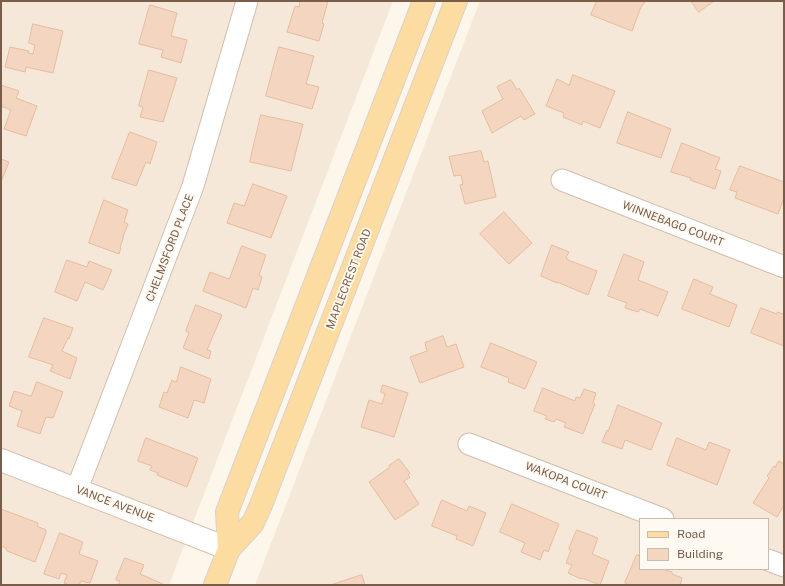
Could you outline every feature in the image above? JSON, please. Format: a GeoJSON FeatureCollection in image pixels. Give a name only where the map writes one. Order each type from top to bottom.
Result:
{"type":"FeatureCollection","features":[{"type":"Feature","properties":{"kind":"main road","name":"MAPLECREST ROAD"},"geometry":{"type":"LineString","coordinates":[[229,549],[227,512],[424,1]]}},
{"type":"Feature","properties":{"kind":"main road","name":"MAPLECREST ROAD"},"geometry":{"type":"LineString","coordinates":[[215,585],[229,549],[253,523],[261,505],[456,1]]}},
{"type":"Feature","properties":{"kind":"street","name":"CHELMSFORD PLACE"},"geometry":{"type":"LineString","coordinates":[[77,489],[193,186],[247,1]]}},
{"type":"Feature","properties":{"kind":"street","name":"WINNEBAGO COURT"},"geometry":{"type":"LineString","coordinates":[[562,180],[784,267]]}},
{"type":"Feature","properties":{"kind":"street","name":"WAKOPA COURT"},"geometry":{"type":"LineString","coordinates":[[469,444],[660,518]]}},
{"type":"Feature","properties":{"kind":"street","name":"VANCE AVENUE"},"geometry":{"type":"LineString","coordinates":[[1,460],[229,549]]}},
{"type":"Feature","properties":{"kind":"street"},"geometry":{"type":"LineString","coordinates":[[769,560],[784,566]]}},
{"type":"Feature","properties":{"kind":"shaded area"},"geometry":{"type":"Polygon","coordinates":[[[1,1],[393,1],[169,585],[1,585],[1,1]]]}},
{"type":"Feature","properties":{"kind":"shaded area"},"geometry":{"type":"Polygon","coordinates":[[[480,1],[784,1],[784,585],[255,585],[480,1]]]}},
{"type":"Feature","properties":{"kind":"building"},"geometry":{"type":"Polygon","coordinates":[[[300,1],[328,1],[319,41],[287,32],[295,6],[299,7],[300,1]]]}},
{"type":"Feature","properties":{"kind":"building"},"geometry":{"type":"Polygon","coordinates":[[[597,1],[645,1],[641,7],[632,31],[591,15],[597,1]]]}},
{"type":"Feature","properties":{"kind":"building"},"geometry":{"type":"Polygon","coordinates":[[[691,1],[714,1],[699,12],[691,1]]]}},
{"type":"Feature","properties":{"kind":"building"},"geometry":{"type":"Polygon","coordinates":[[[150,5],[177,13],[171,36],[187,40],[181,63],[161,57],[163,50],[139,44],[150,5]]]}},
{"type":"Feature","properties":{"kind":"building"},"geometry":{"type":"Polygon","coordinates":[[[33,24],[63,31],[53,73],[26,67],[25,72],[5,67],[10,47],[29,51],[28,53],[33,54],[35,45],[29,43],[33,24]]]}},
{"type":"Feature","properties":{"kind":"building"},"geometry":{"type":"Polygon","coordinates":[[[279,47],[314,56],[306,84],[319,87],[312,109],[266,96],[279,47]]]}},
{"type":"Feature","properties":{"kind":"building"},"geometry":{"type":"Polygon","coordinates":[[[149,70],[177,78],[163,122],[140,117],[143,107],[139,106],[149,70]]]}},
{"type":"Feature","properties":{"kind":"building"},"geometry":{"type":"Polygon","coordinates":[[[573,75],[615,91],[600,128],[583,121],[582,125],[563,117],[564,113],[546,106],[557,79],[569,85],[573,75]]]}},
{"type":"Feature","properties":{"kind":"building"},"geometry":{"type":"Polygon","coordinates":[[[511,80],[517,90],[519,88],[535,114],[524,120],[521,116],[492,133],[482,111],[503,99],[497,87],[511,80]]]}},
{"type":"Feature","properties":{"kind":"building"},"geometry":{"type":"Polygon","coordinates":[[[1,85],[19,91],[16,98],[37,106],[26,136],[4,129],[11,110],[1,106],[1,85]]]}},
{"type":"Feature","properties":{"kind":"building"},"geometry":{"type":"Polygon","coordinates":[[[628,112],[671,129],[661,158],[617,143],[628,112]]]}},
{"type":"Feature","properties":{"kind":"building"},"geometry":{"type":"Polygon","coordinates":[[[261,115],[303,124],[291,171],[250,162],[261,115]]]}},
{"type":"Feature","properties":{"kind":"building"},"geometry":{"type":"Polygon","coordinates":[[[130,132],[157,142],[150,164],[146,162],[136,186],[112,178],[130,132]]]}},
{"type":"Feature","properties":{"kind":"building"},"geometry":{"type":"Polygon","coordinates":[[[682,143],[720,158],[715,169],[721,171],[715,189],[690,180],[691,178],[671,172],[682,143]]]}},
{"type":"Feature","properties":{"kind":"building"},"geometry":{"type":"Polygon","coordinates":[[[481,151],[484,162],[488,161],[496,197],[465,204],[460,185],[463,184],[461,175],[454,176],[449,157],[481,151]]]}},
{"type":"Feature","properties":{"kind":"building"},"geometry":{"type":"Polygon","coordinates":[[[1,159],[9,162],[1,182],[1,159]]]}},
{"type":"Feature","properties":{"kind":"building"},"geometry":{"type":"Polygon","coordinates":[[[740,166],[784,182],[784,198],[778,214],[735,198],[737,192],[730,190],[740,166]]]}},
{"type":"Feature","properties":{"kind":"building"},"geometry":{"type":"Polygon","coordinates":[[[253,184],[287,196],[271,238],[227,223],[234,203],[244,206],[253,184]]]}},
{"type":"Feature","properties":{"kind":"building"},"geometry":{"type":"Polygon","coordinates":[[[104,200],[128,210],[124,222],[128,224],[119,254],[89,243],[104,200]]]}},
{"type":"Feature","properties":{"kind":"building"},"geometry":{"type":"Polygon","coordinates":[[[504,212],[532,243],[509,264],[480,234],[504,212]]]}},
{"type":"Feature","properties":{"kind":"building"},"geometry":{"type":"Polygon","coordinates":[[[552,245],[569,252],[566,258],[568,260],[597,271],[588,295],[541,276],[552,245]]]}},
{"type":"Feature","properties":{"kind":"building"},"geometry":{"type":"Polygon","coordinates":[[[242,246],[266,255],[259,275],[262,277],[258,290],[253,288],[246,308],[203,291],[210,272],[229,279],[242,246]]]}},
{"type":"Feature","properties":{"kind":"building"},"geometry":{"type":"Polygon","coordinates":[[[624,254],[644,262],[638,280],[668,292],[658,316],[640,309],[638,312],[625,308],[627,303],[608,296],[624,254]]]}},
{"type":"Feature","properties":{"kind":"building"},"geometry":{"type":"Polygon","coordinates":[[[67,260],[87,267],[89,261],[112,270],[103,290],[85,282],[77,301],[55,292],[67,260]]]}},
{"type":"Feature","properties":{"kind":"building"},"geometry":{"type":"Polygon","coordinates":[[[694,279],[713,287],[710,294],[737,305],[729,327],[682,309],[694,279]]]}},
{"type":"Feature","properties":{"kind":"building"},"geometry":{"type":"Polygon","coordinates":[[[196,305],[222,315],[207,350],[211,351],[209,359],[183,348],[189,333],[186,331],[196,305]]]}},
{"type":"Feature","properties":{"kind":"building"},"geometry":{"type":"Polygon","coordinates":[[[761,308],[777,314],[777,312],[784,314],[784,346],[751,333],[761,308]]]}},
{"type":"Feature","properties":{"kind":"building"},"geometry":{"type":"Polygon","coordinates":[[[44,318],[73,328],[62,351],[77,358],[70,379],[50,371],[53,365],[29,357],[44,318]]]}},
{"type":"Feature","properties":{"kind":"building"},"geometry":{"type":"Polygon","coordinates":[[[443,336],[447,347],[456,344],[464,367],[420,383],[410,357],[427,351],[425,343],[443,336]]]}},
{"type":"Feature","properties":{"kind":"building"},"geometry":{"type":"Polygon","coordinates":[[[491,343],[537,362],[525,389],[508,382],[509,378],[481,367],[491,343]]]}},
{"type":"Feature","properties":{"kind":"building"},"geometry":{"type":"Polygon","coordinates":[[[181,367],[211,379],[204,403],[194,400],[188,418],[159,407],[164,392],[167,393],[172,380],[176,382],[181,367]]]}},
{"type":"Feature","properties":{"kind":"building"},"geometry":{"type":"Polygon","coordinates":[[[37,382],[63,392],[53,418],[46,417],[40,434],[17,426],[22,411],[9,406],[14,391],[31,396],[37,382]]]}},
{"type":"Feature","properties":{"kind":"building"},"geometry":{"type":"Polygon","coordinates":[[[383,385],[408,393],[394,437],[361,427],[369,400],[382,404],[385,394],[381,392],[383,385]]]}},
{"type":"Feature","properties":{"kind":"building"},"geometry":{"type":"Polygon","coordinates":[[[543,388],[575,401],[576,397],[580,398],[584,389],[596,393],[593,403],[595,404],[583,434],[564,427],[566,423],[556,419],[554,422],[545,419],[547,416],[534,411],[543,388]]]}},
{"type":"Feature","properties":{"kind":"building"},"geometry":{"type":"Polygon","coordinates":[[[618,405],[662,423],[651,450],[625,440],[622,449],[602,442],[618,405]]]}},
{"type":"Feature","properties":{"kind":"building"},"geometry":{"type":"Polygon","coordinates":[[[146,438],[198,458],[187,487],[157,475],[158,473],[150,470],[152,466],[138,461],[146,438]]]}},
{"type":"Feature","properties":{"kind":"building"},"geometry":{"type":"Polygon","coordinates":[[[677,438],[706,450],[709,442],[730,450],[717,485],[667,465],[677,438]]]}},
{"type":"Feature","properties":{"kind":"building"},"geometry":{"type":"Polygon","coordinates":[[[399,459],[410,473],[408,475],[410,477],[404,481],[419,504],[395,520],[369,482],[399,459]]]}},
{"type":"Feature","properties":{"kind":"building"},"geometry":{"type":"Polygon","coordinates":[[[779,461],[784,464],[784,505],[777,517],[753,503],[769,478],[767,476],[779,461]]]}},
{"type":"Feature","properties":{"kind":"building"},"geometry":{"type":"Polygon","coordinates":[[[442,500],[467,511],[469,506],[486,513],[473,546],[456,539],[457,536],[432,526],[442,500]]]}},
{"type":"Feature","properties":{"kind":"building"},"geometry":{"type":"Polygon","coordinates":[[[512,504],[559,524],[548,552],[544,550],[540,560],[521,552],[525,543],[500,532],[512,504]]]}},
{"type":"Feature","properties":{"kind":"building"},"geometry":{"type":"Polygon","coordinates":[[[1,509],[38,523],[37,526],[46,530],[35,562],[7,551],[6,548],[1,546],[1,509]]]}},
{"type":"Feature","properties":{"kind":"building"},"geometry":{"type":"Polygon","coordinates":[[[577,530],[598,538],[592,554],[609,561],[600,585],[568,573],[572,565],[566,563],[571,550],[569,549],[577,530]]]}},
{"type":"Feature","properties":{"kind":"building"},"geometry":{"type":"Polygon","coordinates":[[[60,533],[83,542],[79,554],[98,561],[90,583],[81,581],[79,585],[69,585],[64,583],[67,575],[61,573],[59,579],[44,574],[60,533]]]}},
{"type":"Feature","properties":{"kind":"building"},"geometry":{"type":"Polygon","coordinates":[[[637,555],[639,556],[639,570],[665,570],[682,578],[680,585],[629,585],[625,583],[637,555]]]}},
{"type":"Feature","properties":{"kind":"building"},"geometry":{"type":"Polygon","coordinates":[[[125,558],[144,565],[140,574],[163,584],[118,585],[120,581],[116,580],[125,558]]]}},
{"type":"Feature","properties":{"kind":"building"},"geometry":{"type":"Polygon","coordinates":[[[362,575],[365,585],[331,585],[362,575]]]}}]}
